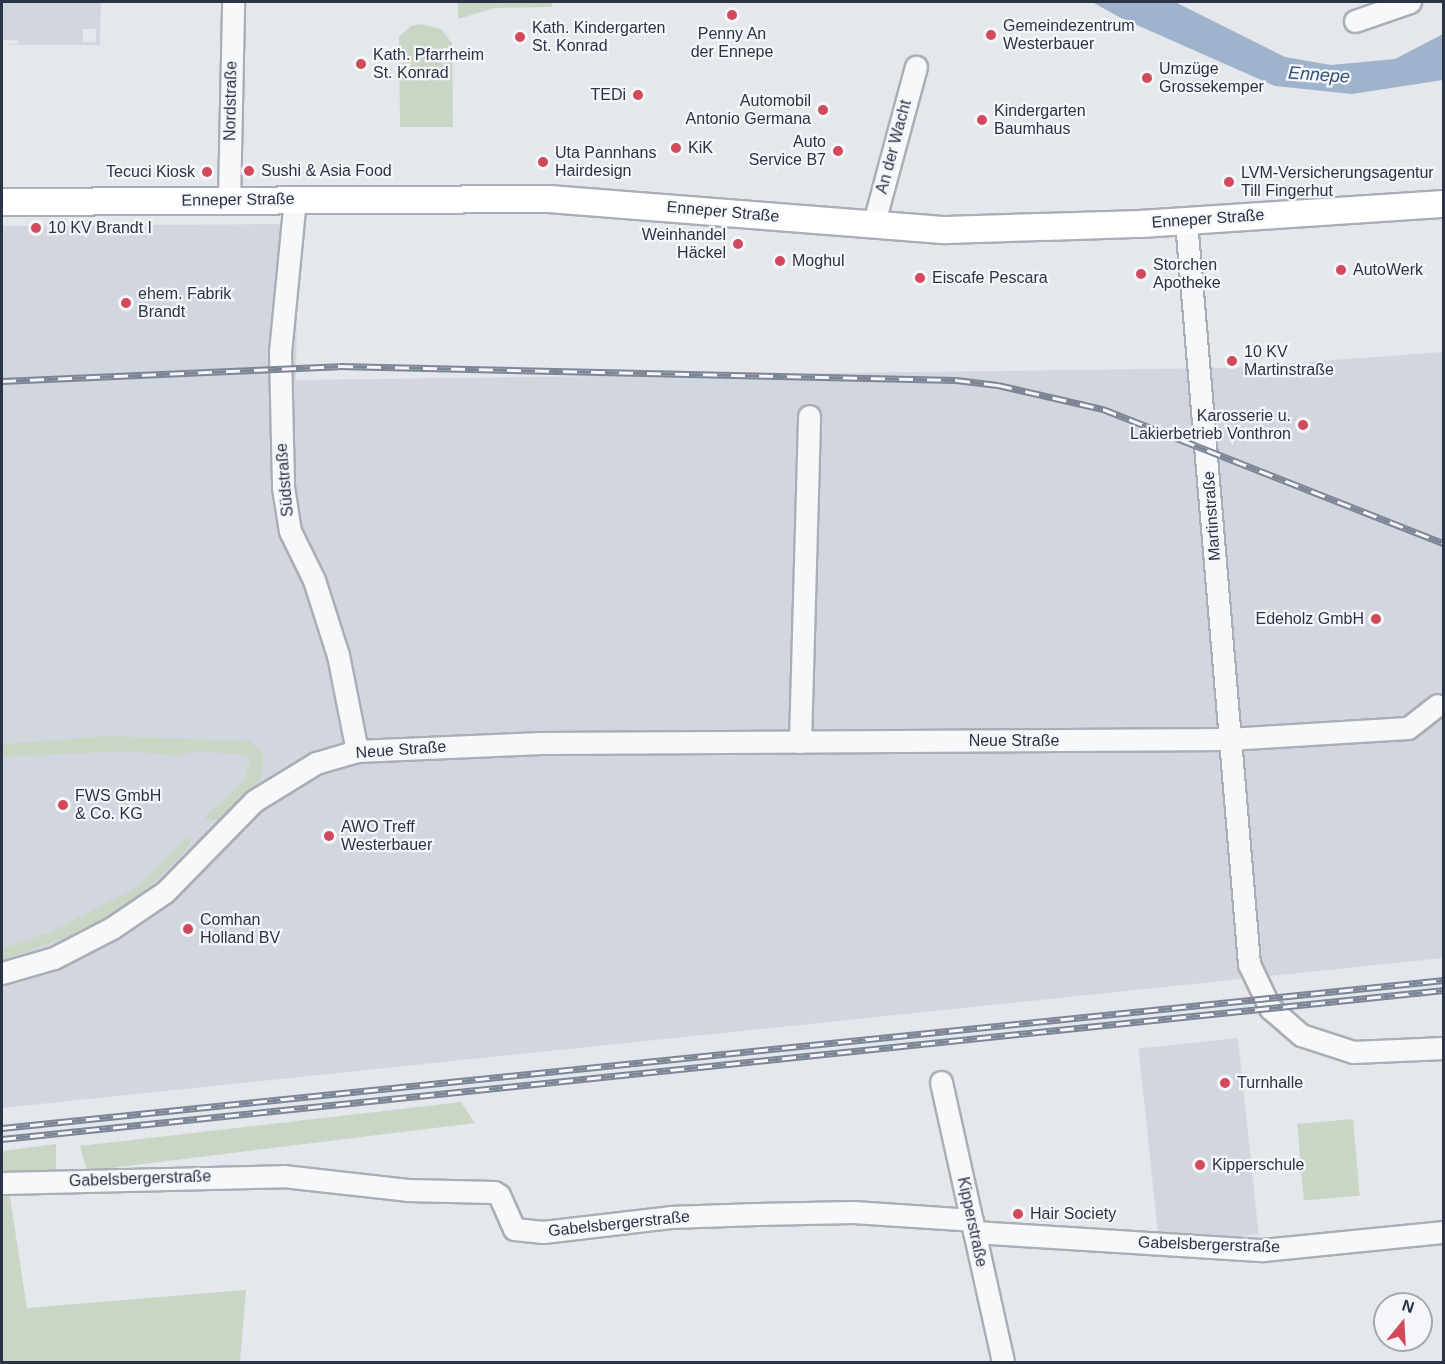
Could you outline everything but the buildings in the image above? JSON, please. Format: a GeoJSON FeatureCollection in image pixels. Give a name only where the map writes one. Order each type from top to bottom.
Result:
{"type":"FeatureCollection","features":[{"type":"Feature","properties":{"kind":"main road","name":"Enneper Straße"},"geometry":{"type":"LineString","coordinates":[[2,202],[295,199],[569,200],[873,226],[1049,229],[1443,204]]}},
{"type":"Feature","properties":{"kind":"street","name":"Nordstraße"},"geometry":{"type":"LineString","coordinates":[[229,200],[233,2]]}},
{"type":"Feature","properties":{"kind":"street"},"geometry":{"type":"LineString","coordinates":[[1355,21],[1410,2]]}},
{"type":"Feature","properties":{"kind":"street","name":"An der Wacht"},"geometry":{"type":"LineString","coordinates":[[873,226],[916,68]]}},
{"type":"Feature","properties":{"kind":"street","name":"Südstraße"},"geometry":{"type":"LineString","coordinates":[[295,199],[280,352],[282,487],[290,531],[314,580],[338,654],[357,751]]}},
{"type":"Feature","properties":{"kind":"street","name":"Martinstraße"},"geometry":{"type":"LineString","coordinates":[[1186,220],[1228,739],[1249,964],[1270,1008],[1301,1035],[1353,1052],[1443,1048]]}},
{"type":"Feature","properties":{"kind":"street"},"geometry":{"type":"LineString","coordinates":[[800,742],[809,416]]}},
{"type":"Feature","properties":{"kind":"street"},"geometry":{"type":"LineString","coordinates":[[1228,739],[1408,728],[1437,705]]}},
{"type":"Feature","properties":{"kind":"street","name":"Neue Straße"},"geometry":{"type":"LineString","coordinates":[[2,972],[54,958],[112,928],[165,892],[254,801],[316,764],[357,751],[541,743],[1228,739]]}},
{"type":"Feature","properties":{"kind":"street","name":"Kipperstraße"},"geometry":{"type":"LineString","coordinates":[[941,1082],[1003,1362]]}},
{"type":"Feature","properties":{"kind":"street","name":"Gabelsbergerstraße"},"geometry":{"type":"LineString","coordinates":[[2,1183],[283,1176],[407,1190],[494,1192],[499,1195],[514,1229],[543,1232],[670,1217],[853,1212],[973,1226],[1263,1250],[1443,1232]]}},
{"type":"Feature","properties":{"kind":"shaded area"},"geometry":{"type":"Polygon","coordinates":[[[2,2],[101,2],[100,45],[2,45],[18,44],[18,40],[2,40],[2,2]],[[83,29],[83,42],[96,42],[96,29],[83,29]]]}},
{"type":"Feature","properties":{"kind":"shaded area"},"geometry":{"type":"Polygon","coordinates":[[[298,224],[296,380],[1225,368],[1443,352],[1443,958],[2,1108],[2,226],[298,224]]]}},
{"type":"Feature","properties":{"kind":"shaded area","name":"Kipperschule"},"geometry":{"type":"Polygon","coordinates":[[[1238,1038],[1259,1234],[1159,1244],[1139,1048],[1238,1038]]]}},
{"type":"Feature","properties":{"kind":"green space"},"geometry":{"type":"Polygon","coordinates":[[[458,2],[552,2],[552,7],[495,8],[458,19],[458,2]]]}},
{"type":"Feature","properties":{"kind":"green space"},"geometry":{"type":"Polygon","coordinates":[[[421,24],[441,29],[452,43],[453,127],[400,127],[399,37],[411,26],[421,24]]]}},
{"type":"Feature","properties":{"kind":"green space"},"geometry":{"type":"Polygon","coordinates":[[[107,736],[249,741],[263,754],[261,779],[216,821],[204,818],[244,780],[250,762],[246,755],[195,751],[177,756],[131,751],[2,757],[2,744],[107,736]]]}},
{"type":"Feature","properties":{"kind":"green space"},"geometry":{"type":"Polygon","coordinates":[[[187,837],[191,839],[187,849],[139,896],[81,932],[2,960],[2,949],[51,932],[137,887],[187,837]]]}},
{"type":"Feature","properties":{"kind":"green space"},"geometry":{"type":"Polygon","coordinates":[[[461,1102],[475,1123],[87,1171],[80,1146],[461,1102]]]}},
{"type":"Feature","properties":{"kind":"green space"},"geometry":{"type":"Polygon","coordinates":[[[1353,1119],[1360,1196],[1304,1201],[1297,1124],[1353,1119]]]}},
{"type":"Feature","properties":{"kind":"green space"},"geometry":{"type":"Polygon","coordinates":[[[56,1144],[56,1174],[7,1178],[27,1308],[246,1290],[240,1362],[2,1362],[2,1151],[56,1144]]]}},
{"type":"Feature","properties":{"kind":"water","name":"Ennepe"},"geometry":{"type":"Polygon","coordinates":[[[1092,2],[1175,2],[1285,57],[1331,65],[1395,59],[1443,34],[1443,80],[1352,94],[1275,86],[1121,18],[1092,2]]]}},
{"type":"Feature","properties":{"kind":"railway"},"geometry":{"type":"LineString","coordinates":[[2,381],[339,366],[956,380],[998,385],[1103,409],[1444,543]]}},
{"type":"Feature","properties":{"kind":"railway"},"geometry":{"type":"LineString","coordinates":[[2,1128],[1444,980]]}},
{"type":"Feature","properties":{"kind":"railway"},"geometry":{"type":"LineString","coordinates":[[2,1139],[1444,990]]}},
{"type":"Feature","properties":{"kind":"place","name":"Penny An der Ennepe"},"geometry":{"type":"Point","coordinates":[732,15]}},
{"type":"Feature","properties":{"kind":"place","name":"Gemeindezentrum Westerbauer"},"geometry":{"type":"Point","coordinates":[991,35]}},
{"type":"Feature","properties":{"kind":"place","name":"Kath. Kindergarten St. Konrad"},"geometry":{"type":"Point","coordinates":[520,37]}},
{"type":"Feature","properties":{"kind":"place","name":"Kath. Pfarrheim St. Konrad"},"geometry":{"type":"Point","coordinates":[361,64]}},
{"type":"Feature","properties":{"kind":"place","name":"Umzüge Grossekemper"},"geometry":{"type":"Point","coordinates":[1147,78]}},
{"type":"Feature","properties":{"kind":"place","name":"TEDi"},"geometry":{"type":"Point","coordinates":[638,95]}},
{"type":"Feature","properties":{"kind":"place","name":"Automobil Antonio Germana"},"geometry":{"type":"Point","coordinates":[823,110]}},
{"type":"Feature","properties":{"kind":"place","name":"Kindergarten Baumhaus"},"geometry":{"type":"Point","coordinates":[982,120]}},
{"type":"Feature","properties":{"kind":"place","name":"KiK"},"geometry":{"type":"Point","coordinates":[676,148]}},
{"type":"Feature","properties":{"kind":"place","name":"Auto Service B7"},"geometry":{"type":"Point","coordinates":[838,151]}},
{"type":"Feature","properties":{"kind":"place","name":"Uta Pannhans Hairdesign"},"geometry":{"type":"Point","coordinates":[543,162]}},
{"type":"Feature","properties":{"kind":"place","name":"Sushi & Asia Food"},"geometry":{"type":"Point","coordinates":[249,171]}},
{"type":"Feature","properties":{"kind":"place","name":"Tecuci Kiosk"},"geometry":{"type":"Point","coordinates":[207,172]}},
{"type":"Feature","properties":{"kind":"place","name":"LVM-Versicherungsagentur Till Fingerhut"},"geometry":{"type":"Point","coordinates":[1229,182]}},
{"type":"Feature","properties":{"kind":"place","name":"10 KV Brandt I"},"geometry":{"type":"Point","coordinates":[36,228]}},
{"type":"Feature","properties":{"kind":"place","name":"Weinhandel Häckel"},"geometry":{"type":"Point","coordinates":[738,244]}},
{"type":"Feature","properties":{"kind":"place","name":"Moghul"},"geometry":{"type":"Point","coordinates":[780,261]}},
{"type":"Feature","properties":{"kind":"place","name":"AutoWerk"},"geometry":{"type":"Point","coordinates":[1341,270]}},
{"type":"Feature","properties":{"kind":"place","name":"Storchen Apotheke"},"geometry":{"type":"Point","coordinates":[1141,274]}},
{"type":"Feature","properties":{"kind":"place","name":"Eiscafe Pescara"},"geometry":{"type":"Point","coordinates":[920,278]}},
{"type":"Feature","properties":{"kind":"place","name":"ehem. Fabrik Brandt"},"geometry":{"type":"Point","coordinates":[126,303]}},
{"type":"Feature","properties":{"kind":"place","name":"10 KV Martinstraße"},"geometry":{"type":"Point","coordinates":[1232,361]}},
{"type":"Feature","properties":{"kind":"place","name":"Karosserie u. Lakierbetrieb Vonthron"},"geometry":{"type":"Point","coordinates":[1303,425]}},
{"type":"Feature","properties":{"kind":"place","name":"Edeholz GmbH"},"geometry":{"type":"Point","coordinates":[1376,619]}},
{"type":"Feature","properties":{"kind":"place","name":"FWS GmbH & Co. KG"},"geometry":{"type":"Point","coordinates":[63,805]}},
{"type":"Feature","properties":{"kind":"place","name":"AWO Treff Westerbauer"},"geometry":{"type":"Point","coordinates":[329,836]}},
{"type":"Feature","properties":{"kind":"place","name":"Comhan Holland BV"},"geometry":{"type":"Point","coordinates":[188,929]}},
{"type":"Feature","properties":{"kind":"place","name":"Turnhalle"},"geometry":{"type":"Point","coordinates":[1225,1083]}},
{"type":"Feature","properties":{"kind":"place","name":"Kipperschule"},"geometry":{"type":"Point","coordinates":[1200,1165]}},
{"type":"Feature","properties":{"kind":"place","name":"Hair Society"},"geometry":{"type":"Point","coordinates":[1018,1214]}}]}
